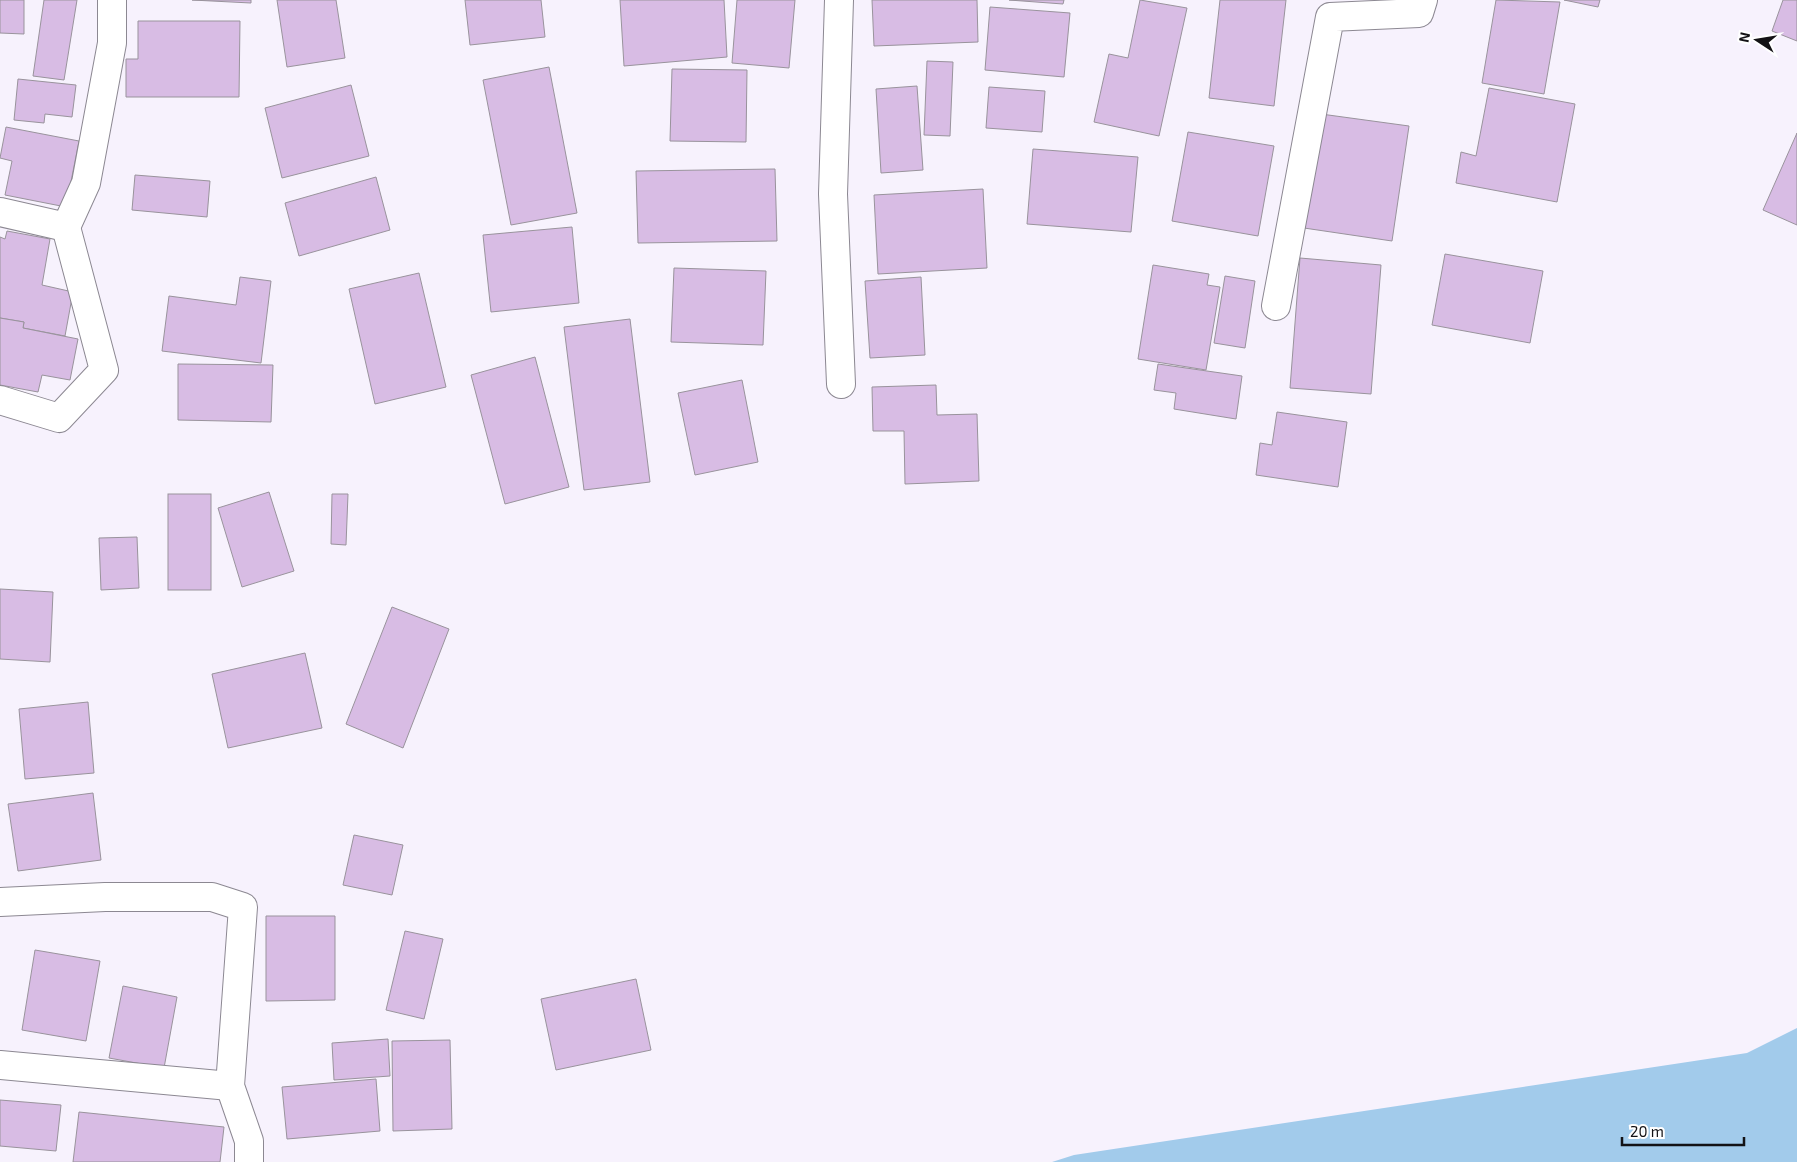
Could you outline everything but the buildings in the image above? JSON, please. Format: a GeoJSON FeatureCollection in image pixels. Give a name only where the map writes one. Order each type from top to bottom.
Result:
{"type":"FeatureCollection","features":[{"type":"Feature","properties":{"kind":"street"},"geometry":{"type":"LineString","coordinates":[[0,400],[59,418],[104,370],[66,227],[86,184],[112,44],[112,0]]}},
{"type":"Feature","properties":{"kind":"street"},"geometry":{"type":"LineString","coordinates":[[839,0],[833,194],[841,384]]}},
{"type":"Feature","properties":{"kind":"street"},"geometry":{"type":"LineString","coordinates":[[1276,306],[1330,17],[1419,13],[1423,0]]}},
{"type":"Feature","properties":{"kind":"street"},"geometry":{"type":"LineString","coordinates":[[0,212],[66,227]]}},
{"type":"Feature","properties":{"kind":"street"},"geometry":{"type":"LineString","coordinates":[[0,902],[105,896],[212,897],[243,907],[230,1086],[249,1141],[249,1162]]}},
{"type":"Feature","properties":{"kind":"street"},"geometry":{"type":"LineString","coordinates":[[0,1064],[230,1086]]}},
{"type":"Feature","properties":{"kind":"water"},"geometry":{"type":"Polygon","coordinates":[[[1797,1028],[1797,1162],[1052,1162],[1074,1155],[1747,1053],[1797,1028]]]}}]}
